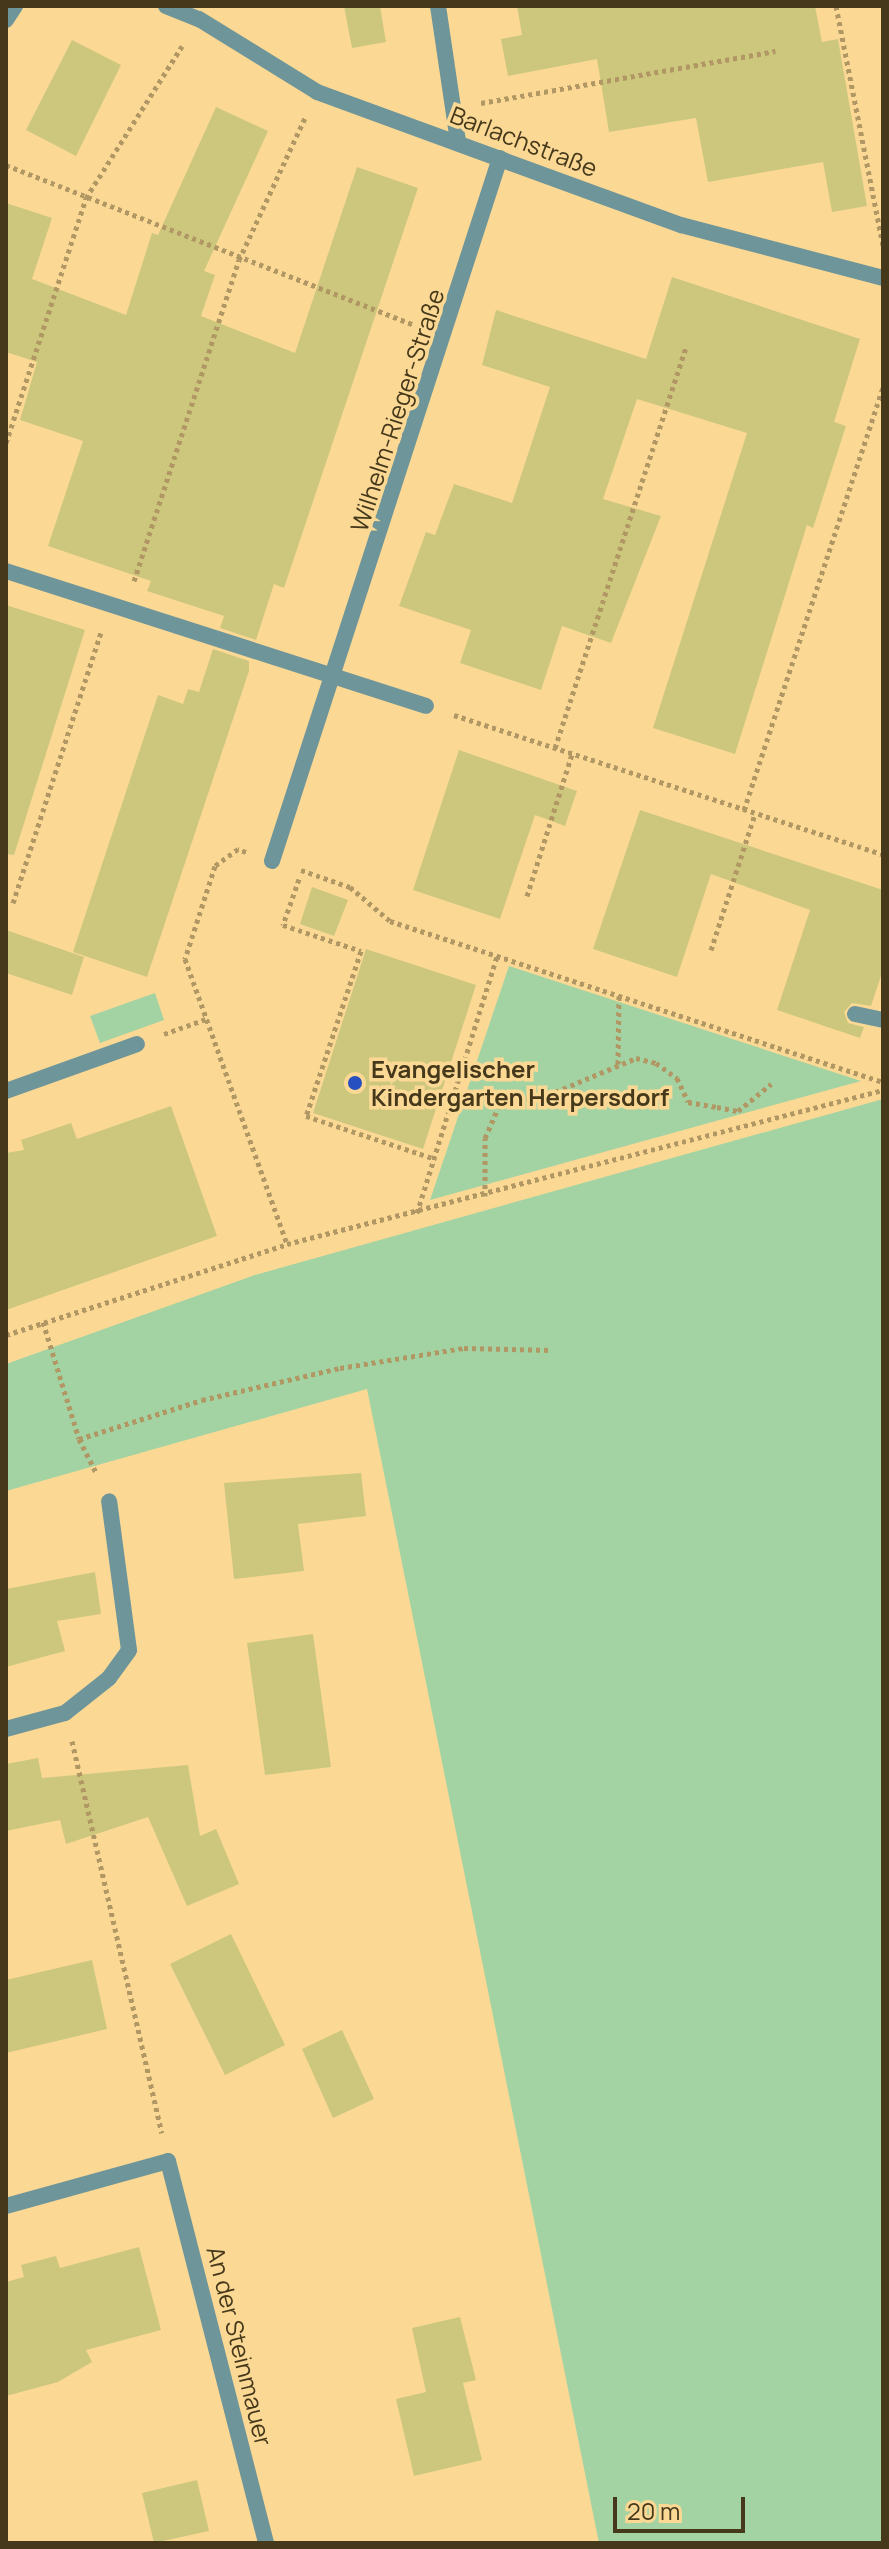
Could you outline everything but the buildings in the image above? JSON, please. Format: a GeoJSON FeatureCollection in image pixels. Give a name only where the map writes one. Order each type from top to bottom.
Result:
{"type":"FeatureCollection","features":[{"type":"Feature","properties":{"kind":"street"},"geometry":{"type":"LineString","coordinates":[[6,20],[15,6]]}},
{"type":"Feature","properties":{"kind":"street","name":"Barlachstraße"},"geometry":{"type":"LineString","coordinates":[[166,6],[199,19],[317,92],[681,225],[883,278]]}},
{"type":"Feature","properties":{"kind":"street"},"geometry":{"type":"LineString","coordinates":[[438,6],[458,141]]}},
{"type":"Feature","properties":{"kind":"street","name":"Wilhelm-Rieger-Straße"},"geometry":{"type":"LineString","coordinates":[[272,861],[336,676],[500,158]]}},
{"type":"Feature","properties":{"kind":"street"},"geometry":{"type":"LineString","coordinates":[[6,571],[426,706]]}},
{"type":"Feature","properties":{"kind":"street"},"geometry":{"type":"LineString","coordinates":[[855,1014],[883,1020]]}},
{"type":"Feature","properties":{"kind":"street"},"geometry":{"type":"LineString","coordinates":[[6,1091],[137,1044]]}},
{"type":"Feature","properties":{"kind":"street"},"geometry":{"type":"LineString","coordinates":[[6,1729],[65,1713],[109,1678],[129,1650],[109,1501]]}},
{"type":"Feature","properties":{"kind":"street"},"geometry":{"type":"LineString","coordinates":[[6,2206],[168,2161]]}},
{"type":"Feature","properties":{"kind":"street","name":"An der Steinmauer"},"geometry":{"type":"LineString","coordinates":[[168,2161],[266,2543]]}},
{"type":"Feature","properties":{"kind":"path"},"geometry":{"type":"LineString","coordinates":[[836,6],[883,247]]}},
{"type":"Feature","properties":{"kind":"path"},"geometry":{"type":"LineString","coordinates":[[6,443],[86,198],[199,19]]}},
{"type":"Feature","properties":{"kind":"path"},"geometry":{"type":"LineString","coordinates":[[453,108],[775,51]]}},
{"type":"Feature","properties":{"kind":"path"},"geometry":{"type":"LineString","coordinates":[[13,903],[239,260],[317,92]]}},
{"type":"Feature","properties":{"kind":"path"},"geometry":{"type":"LineString","coordinates":[[6,165],[239,260],[446,336]]}},
{"type":"Feature","properties":{"kind":"path"},"geometry":{"type":"LineString","coordinates":[[555,748],[687,345]]}},
{"type":"Feature","properties":{"kind":"path"},"geometry":{"type":"LineString","coordinates":[[744,810],[883,387]]}},
{"type":"Feature","properties":{"kind":"path"},"geometry":{"type":"LineString","coordinates":[[426,706],[883,854]]}},
{"type":"Feature","properties":{"kind":"path"},"geometry":{"type":"LineString","coordinates":[[527,896],[572,754]]}},
{"type":"Feature","properties":{"kind":"path"},"geometry":{"type":"LineString","coordinates":[[711,950],[755,814]]}},
{"type":"Feature","properties":{"kind":"path"},"geometry":{"type":"LineString","coordinates":[[287,1244],[185,959],[215,866],[238,849],[350,887],[390,921],[883,1082]]}},
{"type":"Feature","properties":{"kind":"path"},"geometry":{"type":"LineString","coordinates":[[302,871],[283,925],[361,951],[306,1116],[435,1159]]}},
{"type":"Feature","properties":{"kind":"path"},"geometry":{"type":"LineString","coordinates":[[417,1214],[497,956]]}},
{"type":"Feature","properties":{"kind":"path"},"geometry":{"type":"LineString","coordinates":[[618,1064],[619,996]]}},
{"type":"Feature","properties":{"kind":"path"},"geometry":{"type":"LineString","coordinates":[[137,1044],[206,1019]]}},
{"type":"Feature","properties":{"kind":"path"},"geometry":{"type":"LineString","coordinates":[[485,1196],[485,1138],[502,1099],[541,1098],[636,1058],[656,1063],[677,1078],[688,1102],[738,1111],[771,1084]]}},
{"type":"Feature","properties":{"kind":"path"},"geometry":{"type":"LineString","coordinates":[[6,1335],[287,1244],[417,1214],[883,1090]]}},
{"type":"Feature","properties":{"kind":"path"},"geometry":{"type":"LineString","coordinates":[[43,1322],[79,1439],[109,1501]]}},
{"type":"Feature","properties":{"kind":"path"},"geometry":{"type":"LineString","coordinates":[[79,1439],[202,1400],[340,1368],[464,1348],[552,1350]]}},
{"type":"Feature","properties":{"kind":"path"},"geometry":{"type":"LineString","coordinates":[[65,1713],[168,2161]]}},
{"type":"Feature","properties":{"kind":"green space"},"geometry":{"type":"Polygon","coordinates":[[[509,966],[861,1081],[430,1200],[509,966]]]}},
{"type":"Feature","properties":{"kind":"green space"},"geometry":{"type":"Polygon","coordinates":[[[155,993],[164,1020],[100,1043],[90,1016],[155,993]]]}},
{"type":"Feature","properties":{"kind":"green space"},"geometry":{"type":"Polygon","coordinates":[[[883,1099],[883,2543],[599,2543],[367,1389],[6,1491],[6,1364],[255,1275],[883,1099]]]}},
{"type":"Feature","properties":{"kind":"place","name":"Evangelischer Kindergarten Herpersdorf"},"geometry":{"type":"Point","coordinates":[355,1083]}}]}
